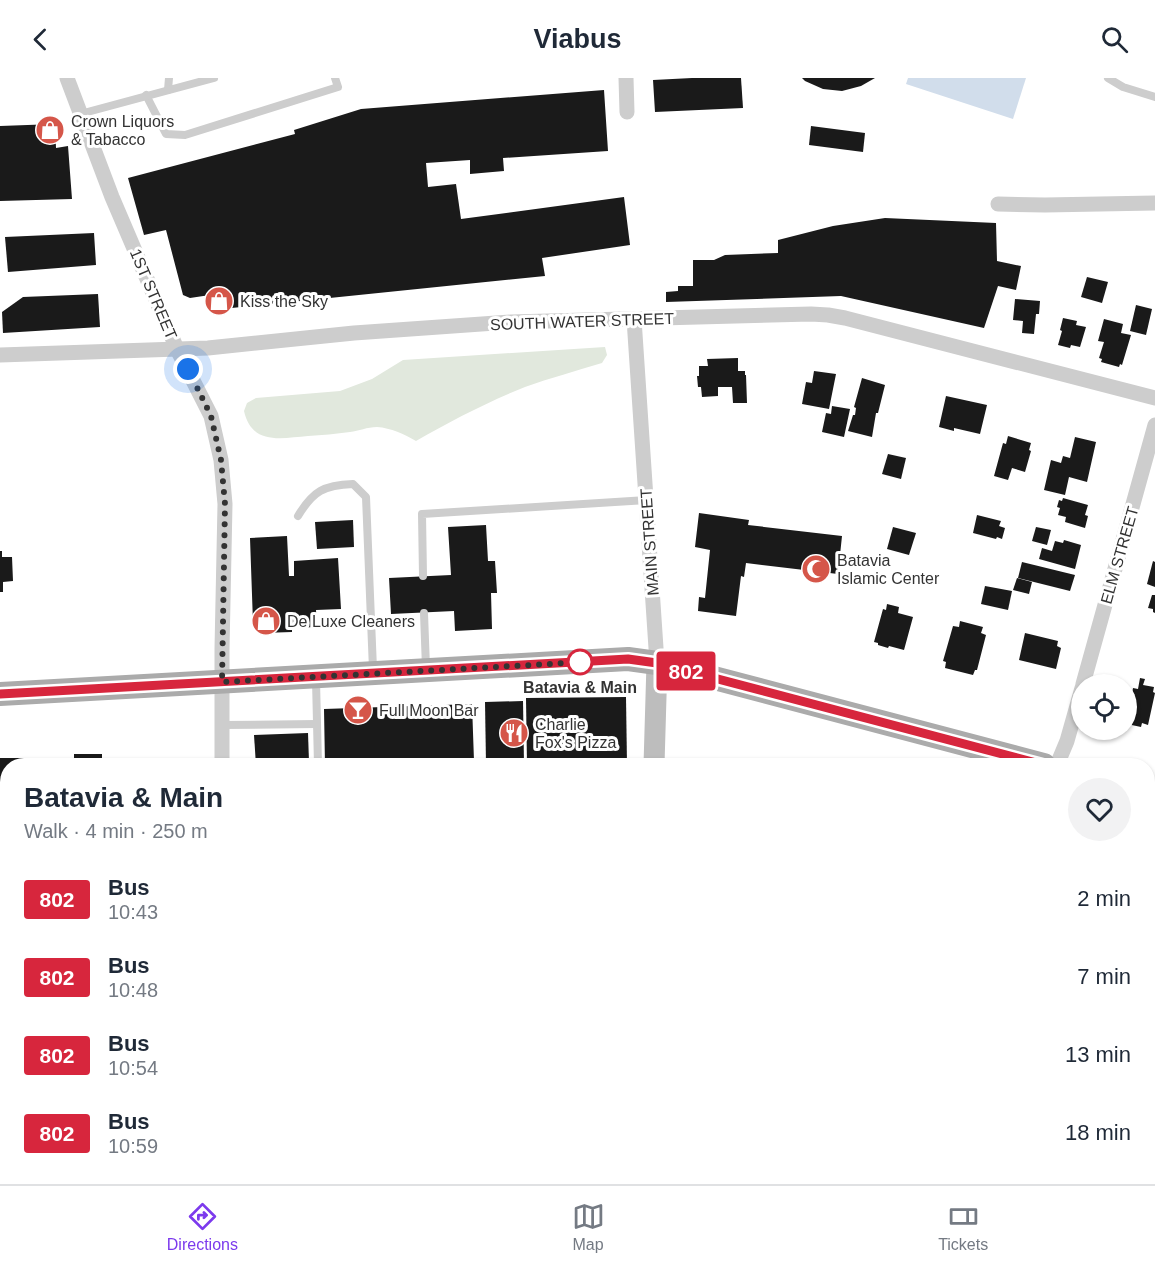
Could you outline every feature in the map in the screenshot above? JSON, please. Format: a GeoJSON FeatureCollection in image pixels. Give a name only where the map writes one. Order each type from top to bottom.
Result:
{"type":"FeatureCollection","features":[{"type":"Feature","properties":{"kind":"main road"},"geometry":{"type":"LineString","coordinates":[[0,694],[628,659],[657,663],[1017,758]]}},
{"type":"Feature","properties":{"kind":"main road","name":"MAIN STREET"},"geometry":{"type":"LineString","coordinates":[[654,758],[657,663]]}},
{"type":"Feature","properties":{"kind":"street","name":"1ST STREET"},"geometry":{"type":"LineString","coordinates":[[67,78],[112,197],[177,349],[211,416],[221,460],[225,504],[222,758]]}},
{"type":"Feature","properties":{"kind":"street"},"geometry":{"type":"LineString","coordinates":[[626,78],[627,112]]}},
{"type":"Feature","properties":{"kind":"street"},"geometry":{"type":"LineString","coordinates":[[998,204],[1155,202]]}},
{"type":"Feature","properties":{"kind":"street","name":"SOUTH WATER STREET"},"geometry":{"type":"LineString","coordinates":[[0,355],[208,348],[354,333],[511,322],[811,314],[828,315],[1155,398]]}},
{"type":"Feature","properties":{"kind":"street","name":"MAIN STREET"},"geometry":{"type":"LineString","coordinates":[[634,319],[657,663]]}},
{"type":"Feature","properties":{"kind":"street","name":"ELM STREET"},"geometry":{"type":"LineString","coordinates":[[1085,674],[1155,425]]}},
{"type":"Feature","properties":{"kind":"street","name":"ELM STREET"},"geometry":{"type":"LineString","coordinates":[[1060,758],[1071,726]]}},
{"type":"Feature","properties":{"kind":"lane"},"geometry":{"type":"LineString","coordinates":[[168,90],[169,78]]}},
{"type":"Feature","properties":{"kind":"lane"},"geometry":{"type":"LineString","coordinates":[[80,114],[214,78]]}},
{"type":"Feature","properties":{"kind":"lane"},"geometry":{"type":"LineString","coordinates":[[146,95],[166,134],[185,135],[338,87],[335,78]]}},
{"type":"Feature","properties":{"kind":"lane"},"geometry":{"type":"LineString","coordinates":[[1108,78],[1123,87],[1155,97]]}},
{"type":"Feature","properties":{"kind":"lane"},"geometry":{"type":"LineString","coordinates":[[298,516],[307,501],[322,490],[336,485],[353,484],[366,497],[373,674]]}},
{"type":"Feature","properties":{"kind":"lane"},"geometry":{"type":"LineString","coordinates":[[423,576],[422,514],[647,500]]}},
{"type":"Feature","properties":{"kind":"lane"},"geometry":{"type":"LineString","coordinates":[[424,612],[426,671]]}},
{"type":"Feature","properties":{"kind":"lane"},"geometry":{"type":"LineString","coordinates":[[316,677],[318,758]]}},
{"type":"Feature","properties":{"kind":"lane"},"geometry":{"type":"LineString","coordinates":[[222,725],[317,724]]}},
{"type":"Feature","properties":{"kind":"shaded area"},"geometry":{"type":"Polygon","coordinates":[[[605,347],[607,355],[602,363],[525,387],[469,412],[416,441],[397,432],[377,427],[334,434],[288,438],[269,437],[254,430],[244,411],[247,403],[256,398],[340,391],[372,379],[403,360],[605,347]]]}},
{"type":"Feature","properties":{"kind":"water"},"geometry":{"type":"Polygon","coordinates":[[[908,78],[1026,78],[1013,119],[906,84],[908,78]]]}},
{"type":"Feature","properties":{"kind":"building"},"geometry":{"type":"Polygon","coordinates":[[[741,78],[743,108],[655,112],[653,80],[741,78]]]}},
{"type":"Feature","properties":{"kind":"building"},"geometry":{"type":"Polygon","coordinates":[[[802,78],[875,78],[861,86],[842,91],[823,89],[802,78]]]}},
{"type":"Feature","properties":{"kind":"building"},"geometry":{"type":"Polygon","coordinates":[[[604,90],[608,151],[503,158],[504,171],[470,174],[470,160],[426,163],[428,187],[456,184],[461,219],[624,197],[630,245],[542,258],[545,276],[212,310],[210,295],[190,298],[183,295],[166,230],[144,235],[128,178],[295,134],[294,130],[361,109],[604,90]]]}},
{"type":"Feature","properties":{"kind":"building"},"geometry":{"type":"Polygon","coordinates":[[[55,124],[56,148],[68,146],[72,199],[0,201],[0,126],[55,124]]]}},
{"type":"Feature","properties":{"kind":"building"},"geometry":{"type":"Polygon","coordinates":[[[811,126],[865,133],[863,152],[809,145],[811,126]]]}},
{"type":"Feature","properties":{"kind":"building"},"geometry":{"type":"Polygon","coordinates":[[[885,218],[996,223],[997,261],[1021,266],[1016,290],[998,286],[984,328],[841,296],[666,302],[666,292],[678,291],[678,286],[693,286],[693,260],[714,260],[725,255],[778,253],[778,240],[833,226],[885,218]]]}},
{"type":"Feature","properties":{"kind":"building"},"geometry":{"type":"Polygon","coordinates":[[[94,233],[96,265],[8,272],[5,237],[94,233]]]}},
{"type":"Feature","properties":{"kind":"building"},"geometry":{"type":"Polygon","coordinates":[[[1087,277],[1108,282],[1102,303],[1081,297],[1087,277]]]}},
{"type":"Feature","properties":{"kind":"building"},"geometry":{"type":"Polygon","coordinates":[[[98,294],[100,327],[3,333],[2,312],[23,297],[98,294]]]}},
{"type":"Feature","properties":{"kind":"building"},"geometry":{"type":"Polygon","coordinates":[[[1015,299],[1040,301],[1034,334],[1022,333],[1023,321],[1013,320],[1015,299]]]}},
{"type":"Feature","properties":{"kind":"building"},"geometry":{"type":"Polygon","coordinates":[[[1136,305],[1152,309],[1146,335],[1130,331],[1136,305]]]}},
{"type":"Feature","properties":{"kind":"building"},"geometry":{"type":"Polygon","coordinates":[[[1063,318],[1077,321],[1076,325],[1086,327],[1080,347],[1071,345],[1070,348],[1058,345],[1063,318]]]}},
{"type":"Feature","properties":{"kind":"building"},"geometry":{"type":"Polygon","coordinates":[[[1104,319],[1123,324],[1121,333],[1131,335],[1122,365],[1120,364],[1119,367],[1101,362],[1102,359],[1099,358],[1104,342],[1098,341],[1104,319]]]}},
{"type":"Feature","properties":{"kind":"building"},"geometry":{"type":"Polygon","coordinates":[[[738,358],[738,371],[745,371],[746,375],[747,403],[733,403],[732,387],[718,387],[718,396],[702,397],[701,387],[698,387],[699,366],[708,366],[707,359],[738,358]]]}},
{"type":"Feature","properties":{"kind":"building"},"geometry":{"type":"Polygon","coordinates":[[[814,371],[836,374],[829,409],[802,404],[806,382],[812,383],[814,371]]]}},
{"type":"Feature","properties":{"kind":"building"},"geometry":{"type":"Polygon","coordinates":[[[862,378],[885,385],[878,413],[876,413],[872,437],[848,431],[853,415],[855,415],[856,408],[854,407],[862,378]]]}},
{"type":"Feature","properties":{"kind":"building"},"geometry":{"type":"Polygon","coordinates":[[[946,396],[987,405],[980,434],[939,427],[946,396]]]}},
{"type":"Feature","properties":{"kind":"building"},"geometry":{"type":"Polygon","coordinates":[[[832,406],[850,409],[844,437],[822,432],[826,413],[831,414],[832,406]]]}},
{"type":"Feature","properties":{"kind":"building"},"geometry":{"type":"Polygon","coordinates":[[[1008,436],[1031,443],[1029,450],[1031,451],[1025,472],[1012,468],[1008,480],[994,476],[1003,443],[1006,444],[1008,436]]]}},
{"type":"Feature","properties":{"kind":"building"},"geometry":{"type":"Polygon","coordinates":[[[1075,437],[1096,442],[1087,482],[1069,477],[1065,495],[1044,490],[1051,460],[1061,463],[1063,456],[1070,458],[1075,437]]]}},
{"type":"Feature","properties":{"kind":"building"},"geometry":{"type":"Polygon","coordinates":[[[888,454],[906,458],[901,479],[882,474],[888,454]]]}},
{"type":"Feature","properties":{"kind":"building"},"geometry":{"type":"Polygon","coordinates":[[[1063,498],[1088,505],[1085,528],[1065,522],[1066,517],[1058,515],[1059,500],[1062,501],[1063,498]]]}},
{"type":"Feature","properties":{"kind":"building","name":"Batavia Islamic Center"},"geometry":{"type":"Polygon","coordinates":[[[699,513],[749,520],[748,525],[842,536],[838,574],[746,563],[744,577],[741,576],[736,616],[698,611],[699,597],[705,598],[710,550],[695,547],[699,513]]]}},
{"type":"Feature","properties":{"kind":"building"},"geometry":{"type":"Polygon","coordinates":[[[977,515],[1001,521],[999,526],[1005,528],[1002,539],[973,533],[977,515]]]}},
{"type":"Feature","properties":{"kind":"building"},"geometry":{"type":"Polygon","coordinates":[[[353,520],[354,547],[317,549],[315,522],[353,520]]]}},
{"type":"Feature","properties":{"kind":"building"},"geometry":{"type":"Polygon","coordinates":[[[486,525],[488,561],[495,561],[497,593],[491,593],[492,629],[455,631],[454,611],[391,614],[389,578],[451,575],[448,527],[486,525]]]}},
{"type":"Feature","properties":{"kind":"building"},"geometry":{"type":"Polygon","coordinates":[[[893,527],[916,533],[909,555],[887,549],[893,527]]]}},
{"type":"Feature","properties":{"kind":"building"},"geometry":{"type":"Polygon","coordinates":[[[1036,527],[1051,530],[1047,545],[1032,541],[1036,527]]]}},
{"type":"Feature","properties":{"kind":"building"},"geometry":{"type":"Polygon","coordinates":[[[287,536],[289,576],[294,576],[294,561],[338,558],[341,609],[316,610],[317,627],[292,628],[292,632],[262,633],[253,623],[250,538],[287,536]]]}},
{"type":"Feature","properties":{"kind":"building"},"geometry":{"type":"Polygon","coordinates":[[[1064,540],[1081,545],[1075,569],[1039,559],[1042,548],[1052,551],[1055,541],[1063,543],[1064,540]]]}},
{"type":"Feature","properties":{"kind":"building"},"geometry":{"type":"Polygon","coordinates":[[[0,551],[2,551],[2,557],[12,557],[13,581],[3,582],[3,592],[0,592],[0,551]]]}},
{"type":"Feature","properties":{"kind":"building"},"geometry":{"type":"Polygon","coordinates":[[[1153,561],[1155,562],[1155,587],[1147,584],[1153,561]]]}},
{"type":"Feature","properties":{"kind":"building"},"geometry":{"type":"Polygon","coordinates":[[[1022,562],[1075,575],[1070,591],[1018,578],[1022,562]]]}},
{"type":"Feature","properties":{"kind":"building"},"geometry":{"type":"Polygon","coordinates":[[[1017,578],[1032,582],[1029,594],[1013,590],[1017,578]]]}},
{"type":"Feature","properties":{"kind":"building"},"geometry":{"type":"Polygon","coordinates":[[[985,586],[1012,591],[1008,610],[981,604],[985,586]]]}},
{"type":"Feature","properties":{"kind":"building"},"geometry":{"type":"Polygon","coordinates":[[[1152,595],[1155,595],[1155,613],[1153,609],[1148,608],[1152,595]]]}},
{"type":"Feature","properties":{"kind":"building"},"geometry":{"type":"Polygon","coordinates":[[[887,604],[899,607],[898,613],[913,617],[904,650],[889,646],[888,648],[874,642],[883,609],[886,610],[887,604]]]}},
{"type":"Feature","properties":{"kind":"building"},"geometry":{"type":"Polygon","coordinates":[[[960,621],[983,627],[981,633],[986,635],[977,670],[973,675],[945,668],[946,662],[943,661],[953,626],[959,627],[960,621]]]}},
{"type":"Feature","properties":{"kind":"building"},"geometry":{"type":"Polygon","coordinates":[[[1025,633],[1058,641],[1057,646],[1061,648],[1056,669],[1019,660],[1025,633]]]}},
{"type":"Feature","properties":{"kind":"building"},"geometry":{"type":"Polygon","coordinates":[[[1140,678],[1145,679],[1143,685],[1154,687],[1153,692],[1155,693],[1148,725],[1142,723],[1141,727],[1137,726],[1140,678]]]}},
{"type":"Feature","properties":{"kind":"building"},"geometry":{"type":"Polygon","coordinates":[[[626,697],[627,758],[527,758],[526,698],[626,697]]]}},
{"type":"Feature","properties":{"kind":"building"},"geometry":{"type":"Polygon","coordinates":[[[523,701],[524,758],[486,758],[485,702],[523,701]]]}},
{"type":"Feature","properties":{"kind":"building"},"geometry":{"type":"Polygon","coordinates":[[[472,704],[474,758],[325,758],[324,709],[472,704]]]}},
{"type":"Feature","properties":{"kind":"building"},"geometry":{"type":"Polygon","coordinates":[[[308,733],[309,758],[256,758],[254,735],[308,733]]]}},
{"type":"Feature","properties":{"kind":"building"},"geometry":{"type":"Polygon","coordinates":[[[74,754],[102,754],[102,758],[74,758],[74,754]]]}},
{"type":"Feature","properties":{"kind":"bus line","name":"802"},"geometry":{"type":"LineString","coordinates":[[0,694],[628,659],[657,663],[1017,758]]}},
{"type":"Feature","properties":{"kind":"place","name":"Crown Liquors & Tabacco"},"geometry":{"type":"Point","coordinates":[50,130]}},
{"type":"Feature","properties":{"kind":"place","name":"Kiss the Sky"},"geometry":{"type":"Point","coordinates":[219,301]}},
{"type":"Feature","properties":{"kind":"place","name":"Batavia Islamic Center"},"geometry":{"type":"Point","coordinates":[816,569]}},
{"type":"Feature","properties":{"kind":"place","name":"De Luxe Cleaners"},"geometry":{"type":"Point","coordinates":[266,621]}},
{"type":"Feature","properties":{"kind":"place","name":"Batavia & Main"},"geometry":{"type":"Point","coordinates":[580,662]}},
{"type":"Feature","properties":{"kind":"place","name":"Full Moon Bar"},"geometry":{"type":"Point","coordinates":[358,710]}},
{"type":"Feature","properties":{"kind":"place","name":"Charlie Fox's Pizza"},"geometry":{"type":"Point","coordinates":[514,733]}},
{"type":"Feature","properties":{"kind":"route"},"geometry":{"type":"LineString","coordinates":[[188,369],[211,416],[221,460],[225,504],[222,682],[585,662],[580,662]]}}]}
